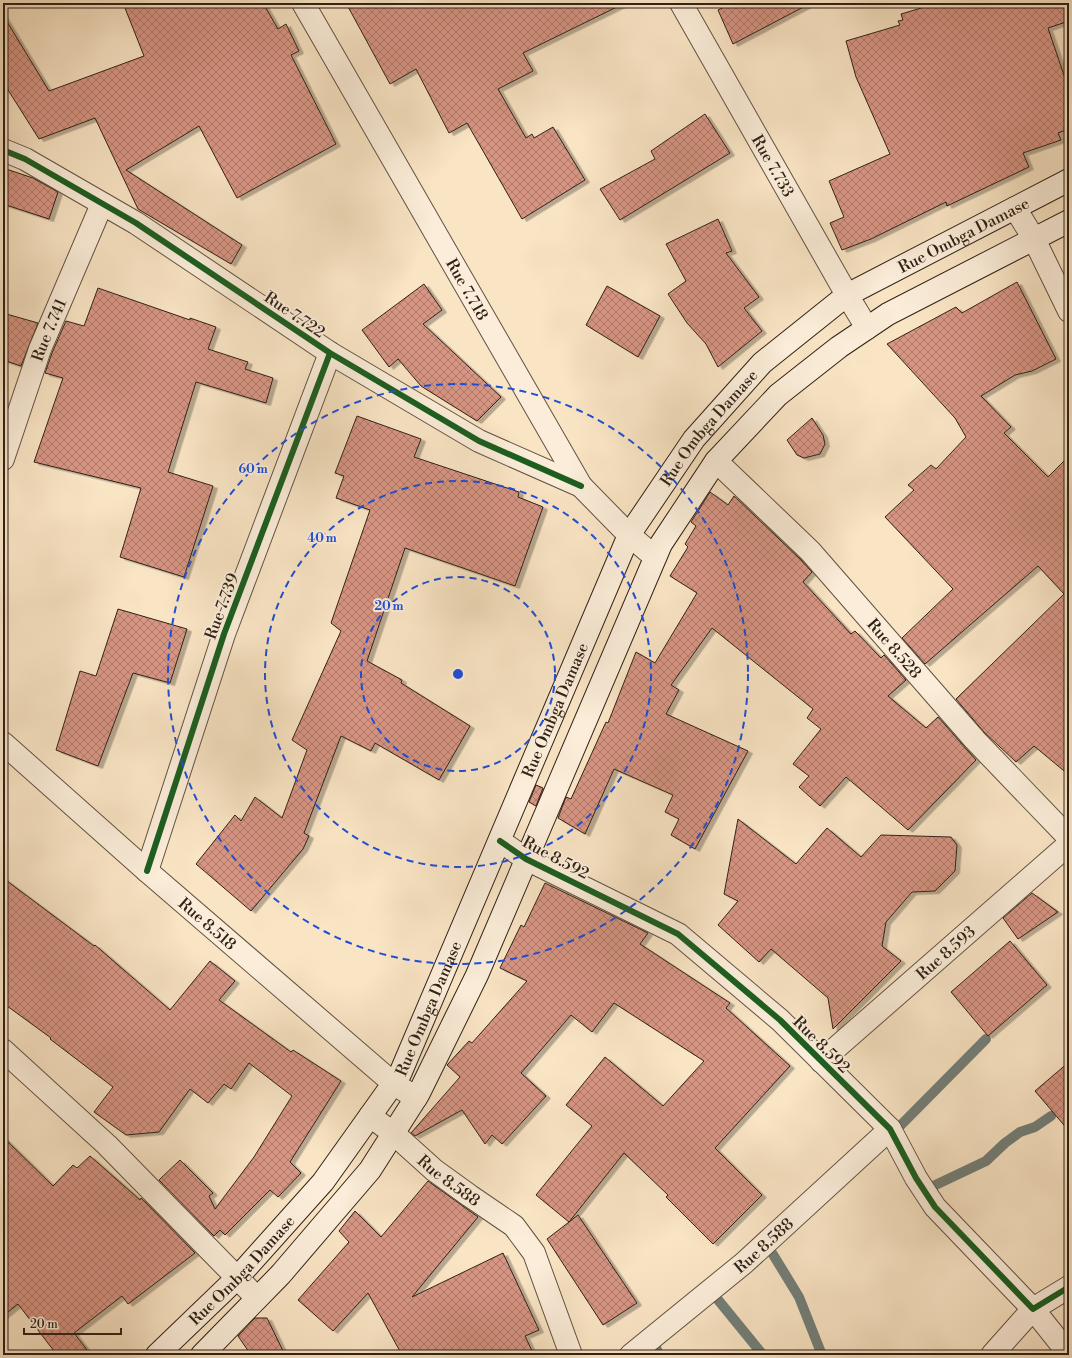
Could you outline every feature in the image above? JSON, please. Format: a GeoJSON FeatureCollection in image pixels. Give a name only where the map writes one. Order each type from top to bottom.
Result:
{"type":"FeatureCollection","features":[{"type":"Feature","properties":{"kind":"street","name":"Rue 7.718"},"geometry":{"type":"LineString","coordinates":[[303,3],[581,486],[629,535],[656,557]]}},
{"type":"Feature","properties":{"kind":"street","name":"Rue 7.733"},"geometry":{"type":"LineString","coordinates":[[681,3],[847,296],[867,328]]}},
{"type":"Feature","properties":{"kind":"street","name":"Rue 7.722"},"geometry":{"type":"LineString","coordinates":[[3,150],[24,159],[136,223],[330,353],[479,441],[581,486]]}},
{"type":"Feature","properties":{"kind":"street","name":"Rue Ombga Damase"},"geometry":{"type":"LineString","coordinates":[[158,1355],[237,1278],[323,1182],[400,1074],[629,535],[694,439],[762,363],[847,296],[1069,180]]}},
{"type":"Feature","properties":{"kind":"street","name":"Rue 7.741"},"geometry":{"type":"LineString","coordinates":[[3,459],[40,349],[102,204]]}},
{"type":"Feature","properties":{"kind":"street"},"geometry":{"type":"LineString","coordinates":[[1016,208],[1034,239],[1069,311]]}},
{"type":"Feature","properties":{"kind":"street","name":"Rue Ombga Damase"},"geometry":{"type":"LineString","coordinates":[[202,1355],[280,1274],[370,1170],[416,1098],[477,975],[661,544],[716,461],[778,395],[839,347],[888,314],[1069,221]]}},
{"type":"Feature","properties":{"kind":"street","name":"Rue 7.739"},"geometry":{"type":"LineString","coordinates":[[147,871],[224,634],[330,353]]}},
{"type":"Feature","properties":{"kind":"street","name":"Rue 8.528"},"geometry":{"type":"LineString","coordinates":[[716,461],[810,551],[975,740],[1069,838]]}},
{"type":"Feature","properties":{"kind":"street","name":"Rue 8.518"},"geometry":{"type":"LineString","coordinates":[[3,743],[147,871],[393,1083],[416,1098]]}},
{"type":"Feature","properties":{"kind":"street","name":"Rue 8.592"},"geometry":{"type":"LineString","coordinates":[[500,841],[526,859],[678,934],[780,1020],[890,1129],[916,1178],[935,1207],[1033,1309],[1069,1354]]}},
{"type":"Feature","properties":{"kind":"street","name":"Rue 8.593"},"geometry":{"type":"LineString","coordinates":[[821,1061],[1069,844]]}},
{"type":"Feature","properties":{"kind":"street"},"geometry":{"type":"LineString","coordinates":[[3,1050],[107,1145],[257,1298]]}},
{"type":"Feature","properties":{"kind":"street","name":"Rue 8.588"},"geometry":{"type":"LineString","coordinates":[[370,1116],[393,1133],[434,1170],[514,1226],[534,1253],[571,1355]]}},
{"type":"Feature","properties":{"kind":"street","name":"Rue 8.588"},"geometry":{"type":"LineString","coordinates":[[631,1355],[744,1263],[890,1129]]}},
{"type":"Feature","properties":{"kind":"street"},"geometry":{"type":"LineString","coordinates":[[992,1355],[1033,1309],[1069,1287]]}},
{"type":"Feature","properties":{"kind":"building"},"geometry":{"type":"Polygon","coordinates":[[[123,3],[263,3],[278,29],[286,24],[299,51],[291,55],[336,144],[237,198],[199,126],[126,170],[242,245],[231,264],[138,209],[95,118],[39,139],[3,82],[3,15],[49,91],[144,56],[123,3]]]}},
{"type":"Feature","properties":{"kind":"building"},"geometry":{"type":"Polygon","coordinates":[[[346,3],[625,3],[523,53],[533,71],[498,89],[526,138],[532,134],[534,138],[553,127],[585,180],[522,219],[467,123],[449,133],[416,69],[390,84],[346,3]]]}},
{"type":"Feature","properties":{"kind":"building"},"geometry":{"type":"Polygon","coordinates":[[[733,3],[811,3],[733,44],[718,10],[733,3]]]}},
{"type":"Feature","properties":{"kind":"building"},"geometry":{"type":"Polygon","coordinates":[[[938,3],[1069,3],[1069,21],[1048,28],[1069,90],[1069,129],[1058,133],[1061,140],[1023,153],[1029,167],[947,206],[946,202],[871,239],[842,250],[830,223],[844,217],[829,181],[890,154],[856,77],[846,41],[900,25],[898,21],[903,20],[901,14],[938,3]]]}},
{"type":"Feature","properties":{"kind":"building"},"geometry":{"type":"Polygon","coordinates":[[[705,114],[730,153],[620,220],[600,189],[655,159],[651,151],[705,114]]]}},
{"type":"Feature","properties":{"kind":"building"},"geometry":{"type":"Polygon","coordinates":[[[3,168],[33,178],[58,192],[49,219],[3,204],[3,168]]]}},
{"type":"Feature","properties":{"kind":"building"},"geometry":{"type":"Polygon","coordinates":[[[718,219],[732,251],[726,253],[759,297],[744,308],[762,331],[718,367],[706,344],[687,323],[668,294],[686,281],[666,244],[718,219]]]}},
{"type":"Feature","properties":{"kind":"building"},"geometry":{"type":"Polygon","coordinates":[[[1017,282],[1056,359],[1032,371],[1015,375],[981,396],[1011,427],[1004,433],[1048,477],[1069,456],[1069,775],[1034,746],[1016,762],[984,732],[956,699],[1064,594],[1038,566],[925,664],[902,638],[953,589],[885,517],[914,490],[908,485],[931,465],[936,469],[966,437],[955,418],[887,344],[956,307],[962,313],[1017,282]]]}},
{"type":"Feature","properties":{"kind":"building"},"geometry":{"type":"Polygon","coordinates":[[[424,284],[442,310],[423,324],[501,397],[477,421],[421,386],[398,359],[389,367],[362,330],[424,284]]]}},
{"type":"Feature","properties":{"kind":"building"},"geometry":{"type":"Polygon","coordinates":[[[607,286],[660,316],[638,357],[586,325],[607,286]]]}},
{"type":"Feature","properties":{"kind":"building"},"geometry":{"type":"Polygon","coordinates":[[[98,288],[190,320],[190,318],[216,327],[208,349],[248,362],[245,369],[273,378],[266,403],[196,382],[168,472],[213,486],[184,577],[120,557],[141,488],[34,462],[63,378],[45,373],[52,353],[66,321],[84,326],[98,288]]]}},
{"type":"Feature","properties":{"kind":"building"},"geometry":{"type":"Polygon","coordinates":[[[3,313],[38,323],[21,366],[3,360],[3,313]]]}},
{"type":"Feature","properties":{"kind":"building"},"geometry":{"type":"Polygon","coordinates":[[[357,416],[421,439],[414,457],[519,492],[518,497],[543,507],[515,586],[405,548],[367,661],[402,680],[401,683],[470,726],[439,780],[375,743],[371,751],[341,736],[304,833],[309,836],[303,849],[251,911],[196,864],[235,815],[241,821],[255,797],[282,818],[307,750],[292,740],[341,631],[331,623],[370,510],[336,498],[344,476],[335,473],[357,416]]]}},
{"type":"Feature","properties":{"kind":"building"},"geometry":{"type":"Polygon","coordinates":[[[812,418],[823,435],[825,444],[820,454],[804,458],[797,455],[787,440],[812,418]]]}},
{"type":"Feature","properties":{"kind":"building"},"geometry":{"type":"Polygon","coordinates":[[[710,492],[728,505],[734,496],[812,572],[803,582],[851,634],[855,631],[881,658],[884,655],[906,680],[888,696],[926,728],[938,717],[976,760],[908,830],[846,777],[820,806],[799,787],[809,776],[793,764],[821,729],[807,718],[813,709],[712,628],[671,685],[679,690],[666,714],[748,751],[695,849],[671,835],[679,819],[665,812],[673,795],[614,769],[585,834],[558,818],[566,797],[571,799],[606,722],[608,723],[636,652],[655,663],[697,593],[670,576],[688,547],[685,544],[696,526],[691,522],[710,492]]]}},
{"type":"Feature","properties":{"kind":"building"},"geometry":{"type":"Polygon","coordinates":[[[118,609],[187,629],[170,683],[133,673],[98,766],[56,750],[80,671],[96,676],[118,609]]]}},
{"type":"Feature","properties":{"kind":"building"},"geometry":{"type":"Polygon","coordinates":[[[536,785],[543,788],[536,806],[529,802],[536,785]]]}},
{"type":"Feature","properties":{"kind":"building"},"geometry":{"type":"Polygon","coordinates":[[[738,819],[796,864],[827,828],[861,857],[881,835],[951,837],[957,845],[955,871],[935,891],[912,892],[886,922],[882,946],[901,961],[833,1029],[828,998],[771,949],[759,962],[718,925],[738,901],[724,894],[738,819]]]}},
{"type":"Feature","properties":{"kind":"building"},"geometry":{"type":"Polygon","coordinates":[[[3,878],[94,946],[95,945],[170,1010],[210,961],[235,981],[219,1000],[291,1052],[293,1050],[341,1081],[290,1162],[301,1173],[278,1197],[270,1190],[225,1235],[220,1230],[214,1236],[159,1180],[180,1160],[213,1193],[209,1196],[215,1209],[254,1157],[292,1096],[249,1063],[231,1089],[224,1084],[208,1103],[190,1089],[159,1132],[126,1135],[94,1112],[113,1087],[50,1039],[51,1038],[3,1003],[3,878]]]}},
{"type":"Feature","properties":{"kind":"building"},"geometry":{"type":"Polygon","coordinates":[[[545,883],[648,933],[640,944],[730,1003],[726,1008],[790,1066],[715,1148],[762,1195],[713,1244],[666,1197],[668,1195],[624,1153],[569,1222],[536,1195],[592,1126],[566,1105],[605,1057],[663,1106],[704,1061],[614,1003],[592,1032],[571,1015],[521,1073],[546,1096],[502,1144],[492,1135],[485,1144],[462,1110],[415,1136],[411,1133],[460,1077],[447,1065],[469,1041],[472,1043],[527,981],[500,968],[521,925],[524,927],[545,883]]]}},
{"type":"Feature","properties":{"kind":"building"},"geometry":{"type":"Polygon","coordinates":[[[1032,893],[1058,912],[1018,939],[1003,918],[1032,893]]]}},
{"type":"Feature","properties":{"kind":"building"},"geometry":{"type":"Polygon","coordinates":[[[1010,941],[1047,985],[988,1036],[951,992],[1010,941]]]}},
{"type":"Feature","properties":{"kind":"building"},"geometry":{"type":"Polygon","coordinates":[[[1069,1062],[1069,1131],[1035,1091],[1069,1062]]]}},
{"type":"Feature","properties":{"kind":"building"},"geometry":{"type":"Polygon","coordinates":[[[3,1137],[53,1186],[73,1165],[77,1168],[90,1156],[140,1200],[141,1198],[195,1253],[128,1304],[122,1296],[74,1333],[91,1355],[57,1355],[18,1304],[3,1316],[3,1137]]]}},
{"type":"Feature","properties":{"kind":"building"},"geometry":{"type":"Polygon","coordinates":[[[428,1181],[478,1217],[412,1297],[503,1253],[539,1330],[525,1336],[534,1355],[402,1355],[368,1293],[333,1331],[298,1300],[349,1242],[339,1231],[355,1211],[381,1237],[428,1181]]]}},
{"type":"Feature","properties":{"kind":"building"},"geometry":{"type":"Polygon","coordinates":[[[578,1215],[637,1303],[603,1325],[547,1239],[578,1215]]]}},
{"type":"Feature","properties":{"kind":"building"},"geometry":{"type":"Polygon","coordinates":[[[255,1318],[267,1318],[285,1355],[251,1355],[238,1336],[255,1318]]]}},
{"type":"Feature","properties":{"kind":"waterway"},"geometry":{"type":"LineString","coordinates":[[895,1131],[986,1039]]}},
{"type":"Feature","properties":{"kind":"waterway"},"geometry":{"type":"LineString","coordinates":[[927,1189],[986,1161],[1005,1143],[1020,1132],[1035,1127],[1051,1116]]}},
{"type":"Feature","properties":{"kind":"waterway"},"geometry":{"type":"LineString","coordinates":[[766,1243],[799,1297],[822,1355]]}},
{"type":"Feature","properties":{"kind":"waterway"},"geometry":{"type":"LineString","coordinates":[[710,1290],[763,1355]]}},
{"type":"Feature","properties":{"kind":"waterway"},"geometry":{"type":"LineString","coordinates":[[652,1337],[659,1355]]}},
{"type":"Feature","properties":{"kind":"cycle path"},"geometry":{"type":"LineString","coordinates":[[3,150],[25,159],[136,223],[330,353],[479,441],[581,486]]}},
{"type":"Feature","properties":{"kind":"cycle path"},"geometry":{"type":"LineString","coordinates":[[147,871],[224,634],[330,353]]}},
{"type":"Feature","properties":{"kind":"cycle path"},"geometry":{"type":"LineString","coordinates":[[500,841],[526,859],[678,934],[780,1020],[890,1129],[916,1178],[935,1207],[1033,1309],[1069,1287]]}}]}
